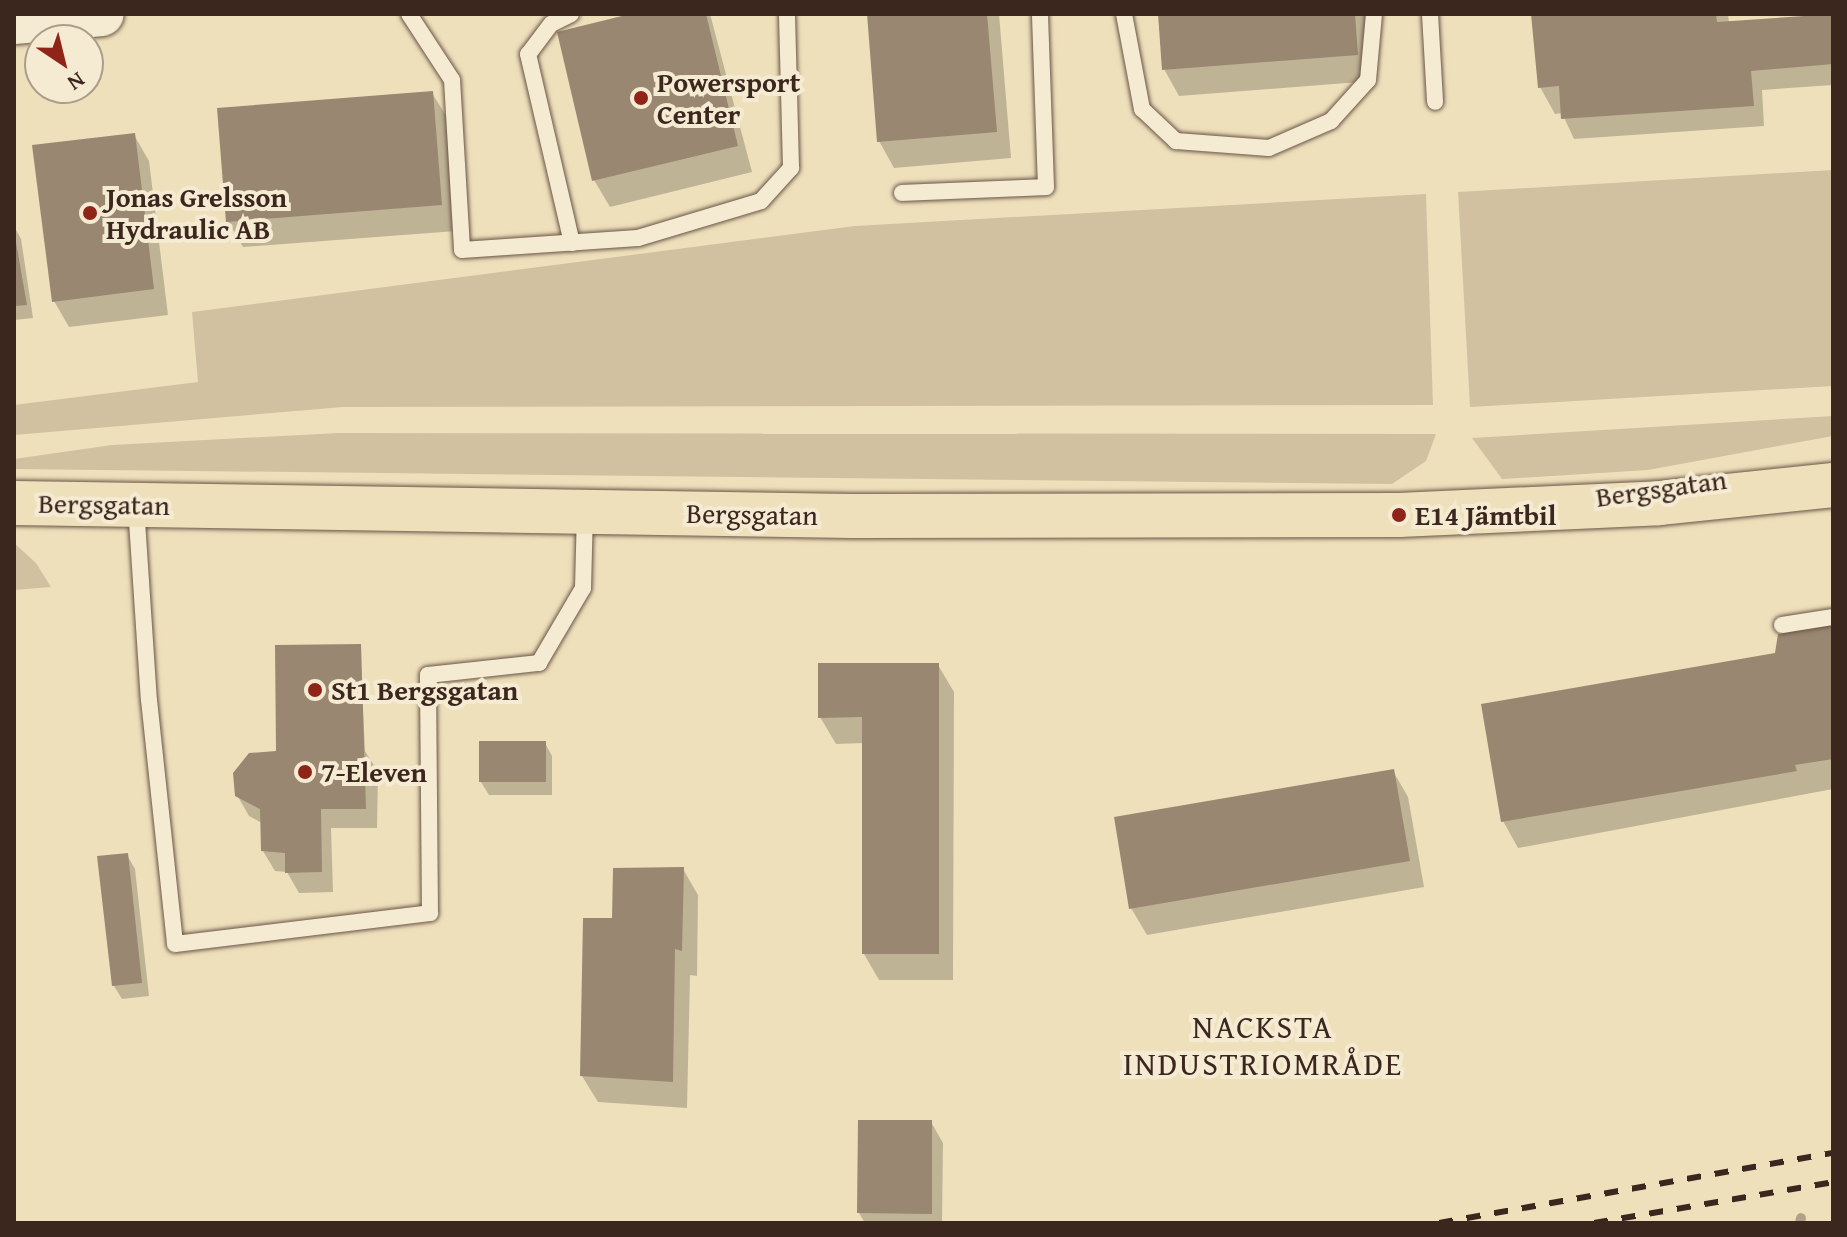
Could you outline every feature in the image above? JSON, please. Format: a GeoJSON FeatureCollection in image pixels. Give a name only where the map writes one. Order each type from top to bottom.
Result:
{"type":"FeatureCollection","features":[{"type":"Feature","properties":{"kind":"highway","name":"Bergsgatan"},"geometry":{"type":"LineString","coordinates":[[1490,512],[1833,464]]}},
{"type":"Feature","properties":{"kind":"highway","name":"Bergsgatan"},"geometry":{"type":"LineString","coordinates":[[14,503],[852,516],[1490,512],[1659,503],[1833,485]]}},
{"type":"Feature","properties":{"kind":"street"},"geometry":{"type":"LineString","coordinates":[[14,22],[102,14]]}},
{"type":"Feature","properties":{"kind":"lane"},"geometry":{"type":"LineString","coordinates":[[409,14],[452,80],[462,250],[638,238],[761,201],[791,168],[787,14]]}},
{"type":"Feature","properties":{"kind":"lane"},"geometry":{"type":"LineString","coordinates":[[571,14],[551,24],[528,54],[572,243]]}},
{"type":"Feature","properties":{"kind":"lane"},"geometry":{"type":"LineString","coordinates":[[902,193],[1046,187],[1040,14]]}},
{"type":"Feature","properties":{"kind":"lane"},"geometry":{"type":"LineString","coordinates":[[1124,14],[1142,109],[1176,141],[1269,148],[1331,121],[1368,80],[1374,14]]}},
{"type":"Feature","properties":{"kind":"lane"},"geometry":{"type":"LineString","coordinates":[[1430,14],[1435,102]]}},
{"type":"Feature","properties":{"kind":"lane"},"geometry":{"type":"LineString","coordinates":[[136,505],[149,700],[175,944],[430,913],[428,675],[539,663],[583,588],[585,511]]}},
{"type":"Feature","properties":{"kind":"lane"},"geometry":{"type":"LineString","coordinates":[[1782,625],[1833,617]]}},
{"type":"Feature","properties":{"kind":"shaded area"},"geometry":{"type":"Polygon","coordinates":[[[1833,170],[1833,386],[1470,407],[1458,192],[1833,170]]]}},
{"type":"Feature","properties":{"kind":"shaded area"},"geometry":{"type":"Polygon","coordinates":[[[1426,194],[1433,405],[343,407],[14,435],[14,405],[198,382],[192,312],[855,226],[1426,194]]]}},
{"type":"Feature","properties":{"kind":"shaded area"},"geometry":{"type":"Polygon","coordinates":[[[1833,416],[1833,436],[1648,470],[1502,479],[1472,438],[1833,416]]]}},
{"type":"Feature","properties":{"kind":"shaded area"},"geometry":{"type":"Polygon","coordinates":[[[338,433],[1436,434],[1426,461],[1392,484],[14,469],[14,459],[112,445],[338,433]]]}},
{"type":"Feature","properties":{"kind":"shaded area"},"geometry":{"type":"Polygon","coordinates":[[[14,543],[36,563],[51,587],[14,590],[14,543]]]}},
{"type":"Feature","properties":{"kind":"building"},"geometry":{"type":"Polygon","coordinates":[[[630,14],[706,14],[738,146],[592,181],[557,32],[630,14]]]}},
{"type":"Feature","properties":{"kind":"building"},"geometry":{"type":"Polygon","coordinates":[[[867,14],[987,14],[997,132],[877,142],[867,14]]]}},
{"type":"Feature","properties":{"kind":"building"},"geometry":{"type":"Polygon","coordinates":[[[1158,14],[1355,14],[1358,55],[1162,70],[1158,14]]]}},
{"type":"Feature","properties":{"kind":"building"},"geometry":{"type":"Polygon","coordinates":[[[1531,14],[1716,14],[1717,22],[1833,14],[1833,64],[1751,71],[1754,106],[1561,119],[1559,86],[1538,88],[1531,14]]]}},
{"type":"Feature","properties":{"kind":"building"},"geometry":{"type":"Polygon","coordinates":[[[433,91],[442,205],[226,222],[217,108],[433,91]]]}},
{"type":"Feature","properties":{"kind":"building"},"geometry":{"type":"Polygon","coordinates":[[[135,133],[154,289],[52,302],[32,145],[135,133]]]}},
{"type":"Feature","properties":{"kind":"building"},"geometry":{"type":"Polygon","coordinates":[[[14,231],[27,305],[14,306],[14,231]]]}},
{"type":"Feature","properties":{"kind":"building"},"geometry":{"type":"Polygon","coordinates":[[[1833,624],[1833,759],[1795,765],[1797,771],[1501,822],[1481,704],[1775,653],[1778,634],[1833,624]]]}},
{"type":"Feature","properties":{"kind":"building"},"geometry":{"type":"Polygon","coordinates":[[[361,644],[366,809],[321,809],[322,872],[285,873],[285,853],[261,851],[260,809],[235,796],[233,773],[249,753],[276,751],[275,645],[361,644]]]}},
{"type":"Feature","properties":{"kind":"building"},"geometry":{"type":"Polygon","coordinates":[[[818,663],[939,663],[939,954],[862,954],[862,717],[818,718],[818,663]]]}},
{"type":"Feature","properties":{"kind":"building"},"geometry":{"type":"Polygon","coordinates":[[[479,741],[546,741],[546,782],[479,782],[479,741]]]}},
{"type":"Feature","properties":{"kind":"building"},"geometry":{"type":"Polygon","coordinates":[[[1394,769],[1410,861],[1129,909],[1114,817],[1394,769]]]}},
{"type":"Feature","properties":{"kind":"building"},"geometry":{"type":"Polygon","coordinates":[[[128,853],[142,983],[112,986],[97,856],[128,853]]]}},
{"type":"Feature","properties":{"kind":"building"},"geometry":{"type":"Polygon","coordinates":[[[684,867],[682,951],[675,949],[673,1082],[580,1076],[583,918],[612,918],[613,868],[684,867]]]}},
{"type":"Feature","properties":{"kind":"building"},"geometry":{"type":"Polygon","coordinates":[[[858,1120],[932,1120],[932,1214],[857,1213],[858,1120]]]}},
{"type":"Feature","properties":{"kind":"waterway"},"geometry":{"type":"LineString","coordinates":[[1800,1223],[1801,1218]]}},
{"type":"Feature","properties":{"kind":"railway"},"geometry":{"type":"LineString","coordinates":[[1439,1223],[1833,1153]]}},
{"type":"Feature","properties":{"kind":"railway"},"geometry":{"type":"LineString","coordinates":[[1594,1223],[1833,1182]]}},
{"type":"Feature","properties":{"kind":"place","name":"Powersport Center"},"geometry":{"type":"Point","coordinates":[641,98]}},
{"type":"Feature","properties":{"kind":"place","name":"Jonas Grelsson Hydraulic AB"},"geometry":{"type":"Point","coordinates":[90,213]}},
{"type":"Feature","properties":{"kind":"place","name":"E14 Jämtbil"},"geometry":{"type":"Point","coordinates":[1399,515]}},
{"type":"Feature","properties":{"kind":"place","name":"St1 Bergsgatan"},"geometry":{"type":"Point","coordinates":[315,690]}},
{"type":"Feature","properties":{"kind":"place","name":"7-Eleven"},"geometry":{"type":"Point","coordinates":[305,772]}},
{"type":"Feature","properties":{"kind":"district","name":"NACKSTA INDUSTRIOMRÅDE"},"geometry":{"type":"Point","coordinates":[1263,1046]}}]}
